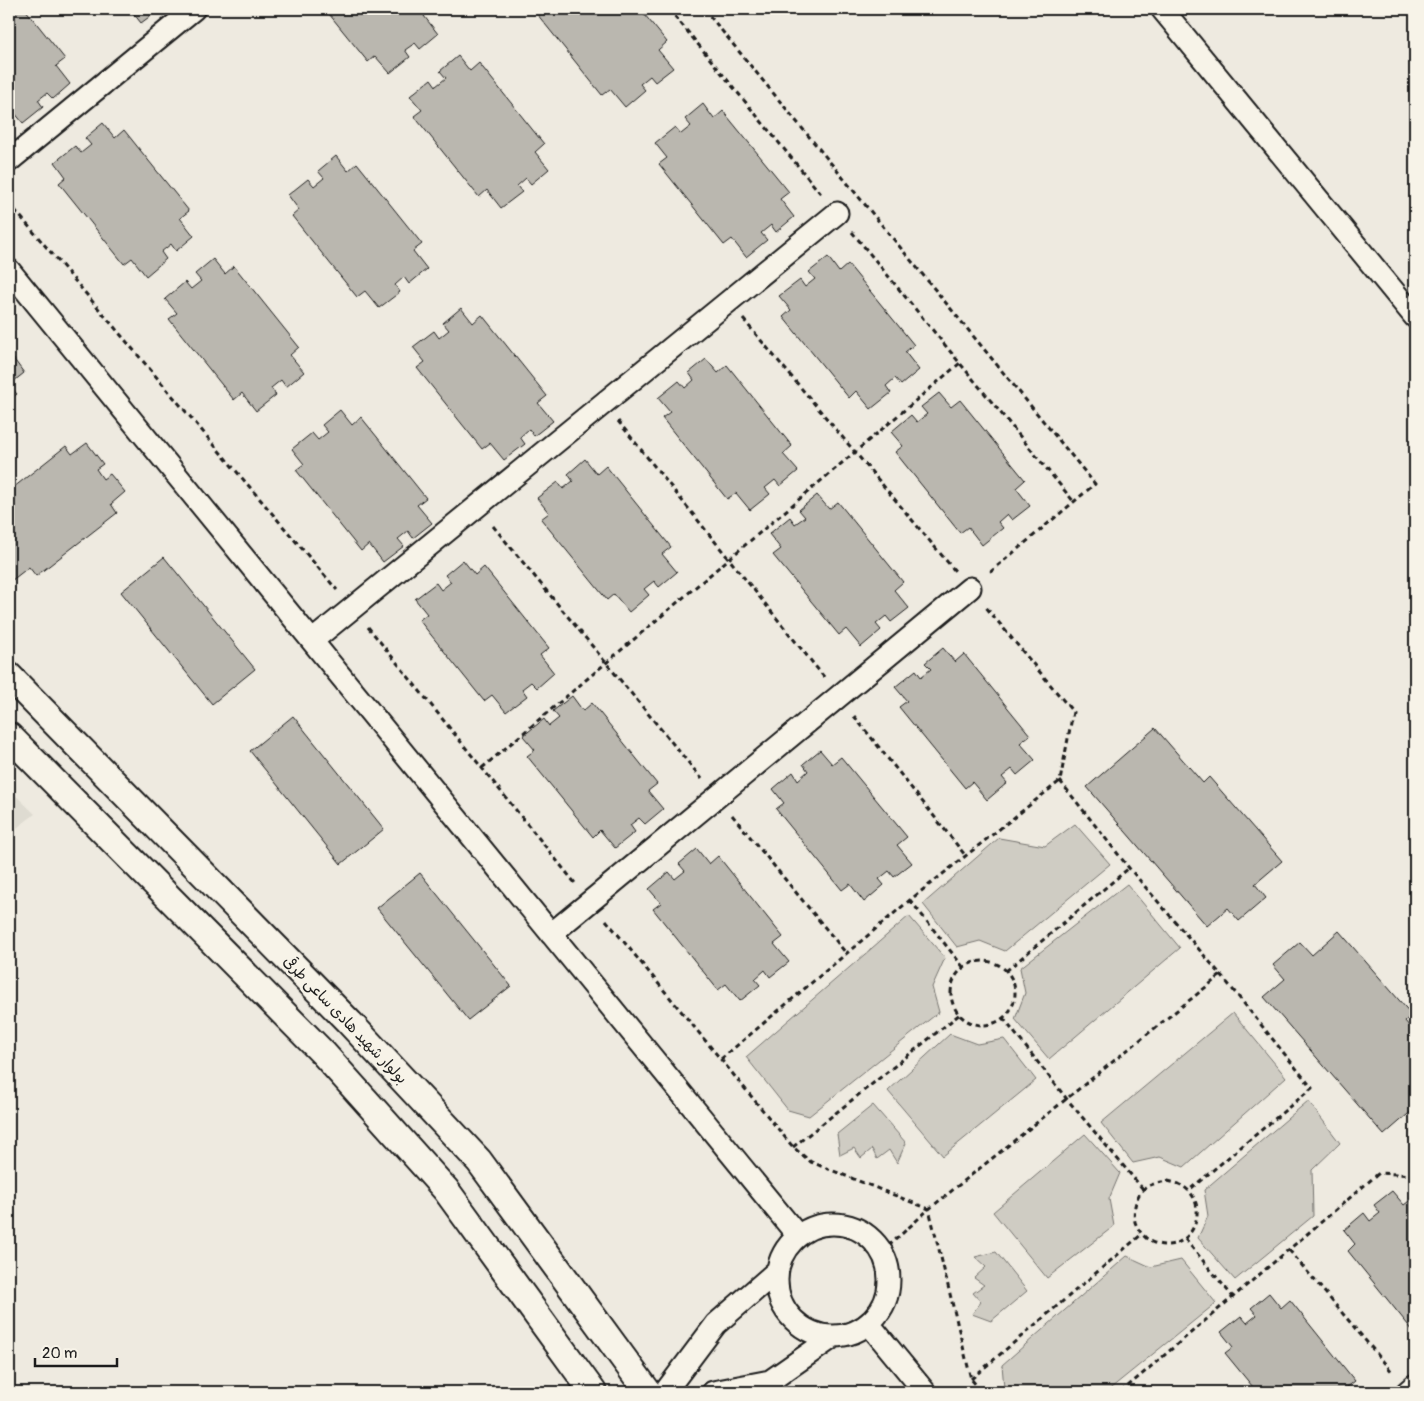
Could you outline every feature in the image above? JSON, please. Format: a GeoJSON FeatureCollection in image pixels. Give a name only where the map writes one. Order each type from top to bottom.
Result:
{"type":"FeatureCollection","features":[{"type":"Feature","properties":{"kind":"street"},"geometry":{"type":"LineString","coordinates":[[9,161],[194,9]]}},
{"type":"Feature","properties":{"kind":"street"},"geometry":{"type":"LineString","coordinates":[[1162,9],[1415,317]]}},
{"type":"Feature","properties":{"kind":"street"},"geometry":{"type":"LineString","coordinates":[[312,641],[837,213]]}},
{"type":"Feature","properties":{"kind":"street"},"geometry":{"type":"LineString","coordinates":[[9,270],[798,1236]]}},
{"type":"Feature","properties":{"kind":"street"},"geometry":{"type":"LineString","coordinates":[[551,934],[970,588]]}},
{"type":"Feature","properties":{"kind":"street","name":"بولوار شهید هادی ساعی طرقی"},"geometry":{"type":"LineString","coordinates":[[9,676],[350,1023],[479,1162],[648,1392]]}},
{"type":"Feature","properties":{"kind":"street"},"geometry":{"type":"LineString","coordinates":[[9,736],[323,1053],[446,1190],[593,1392]]}},
{"type":"Feature","properties":{"kind":"street"},"geometry":{"type":"LineString","coordinates":[[834,1224],[853,1227],[870,1237],[882,1252],[889,1271],[889,1291],[882,1309],[869,1324],[852,1334],[833,1337],[814,1333],[797,1323],[784,1308],[778,1290],[778,1270],[785,1251],[798,1236],[815,1227],[834,1224]]}},
{"type":"Feature","properties":{"kind":"street"},"geometry":{"type":"LineString","coordinates":[[665,1392],[716,1324],[778,1270]]}},
{"type":"Feature","properties":{"kind":"street"},"geometry":{"type":"LineString","coordinates":[[869,1324],[925,1392]]}},
{"type":"Feature","properties":{"kind":"street"},"geometry":{"type":"LineString","coordinates":[[713,1392],[770,1381],[833,1337]]}},
{"type":"Feature","properties":{"kind":"path"},"geometry":{"type":"LineString","coordinates":[[669,9],[1074,502]]}},
{"type":"Feature","properties":{"kind":"path"},"geometry":{"type":"LineString","coordinates":[[704,9],[1095,484],[970,588]]}},
{"type":"Feature","properties":{"kind":"path"},"geometry":{"type":"LineString","coordinates":[[9,203],[352,608],[590,902],[794,1147],[811,1162],[929,1209]]}},
{"type":"Feature","properties":{"kind":"path"},"geometry":{"type":"LineString","coordinates":[[721,1059],[910,900],[1060,781],[1073,712],[728,301]]}},
{"type":"Feature","properties":{"kind":"path"},"geometry":{"type":"LineString","coordinates":[[482,768],[960,363]]}},
{"type":"Feature","properties":{"kind":"path"},"geometry":{"type":"LineString","coordinates":[[604,403],[965,855]]}},
{"type":"Feature","properties":{"kind":"path"},"geometry":{"type":"LineString","coordinates":[[477,506],[846,953]]}},
{"type":"Feature","properties":{"kind":"path"},"geometry":{"type":"LineString","coordinates":[[1060,781],[1129,868],[1221,975],[1312,1088],[1188,1191]]}},
{"type":"Feature","properties":{"kind":"path"},"geometry":{"type":"LineString","coordinates":[[1006,971],[1129,868]]}},
{"type":"Feature","properties":{"kind":"path"},"geometry":{"type":"LineString","coordinates":[[910,900],[964,968]]}},
{"type":"Feature","properties":{"kind":"path"},"geometry":{"type":"LineString","coordinates":[[986,961],[997,964],[1006,971],[1012,980],[1015,990],[1010,1010],[1003,1018],[995,1023],[985,1025],[976,1024],[960,1014],[954,1006],[952,985],[957,975],[964,968],[974,962],[986,961]]}},
{"type":"Feature","properties":{"kind":"path"},"geometry":{"type":"LineString","coordinates":[[882,1252],[929,1209],[1221,975]]}},
{"type":"Feature","properties":{"kind":"path"},"geometry":{"type":"LineString","coordinates":[[794,1147],[960,1014]]}},
{"type":"Feature","properties":{"kind":"path"},"geometry":{"type":"LineString","coordinates":[[1003,1018],[1066,1098],[1143,1189]]}},
{"type":"Feature","properties":{"kind":"path"},"geometry":{"type":"LineString","coordinates":[[1121,1392],[1379,1173],[1415,1176]]}},
{"type":"Feature","properties":{"kind":"path"},"geometry":{"type":"LineString","coordinates":[[1168,1182],[1179,1184],[1188,1191],[1194,1200],[1197,1215],[1192,1231],[1185,1239],[1167,1245],[1158,1244],[1142,1234],[1136,1226],[1134,1216],[1135,1205],[1143,1189],[1156,1183],[1168,1182]]}},
{"type":"Feature","properties":{"kind":"path"},"geometry":{"type":"LineString","coordinates":[[929,1209],[970,1379],[982,1392]]}},
{"type":"Feature","properties":{"kind":"path"},"geometry":{"type":"LineString","coordinates":[[970,1379],[1142,1234]]}},
{"type":"Feature","properties":{"kind":"path"},"geometry":{"type":"LineString","coordinates":[[1185,1239],[1233,1297]]}},
{"type":"Feature","properties":{"kind":"path"},"geometry":{"type":"LineString","coordinates":[[1289,1250],[1410,1390]]}},
{"type":"Feature","properties":{"kind":"shaded area"},"geometry":{"type":"Polygon","coordinates":[[[9,789],[35,814],[9,834],[9,789]]]}},
{"type":"Feature","properties":{"kind":"shaded area"},"geometry":{"type":"Polygon","coordinates":[[[1075,824],[1110,864],[1005,951],[980,941],[957,947],[923,904],[999,838],[1045,846],[1075,824]]]}},
{"type":"Feature","properties":{"kind":"shaded area"},"geometry":{"type":"Polygon","coordinates":[[[1127,884],[1180,948],[1049,1059],[1015,1019],[1025,993],[1020,968],[1127,884]]]}},
{"type":"Feature","properties":{"kind":"shaded area"},"geometry":{"type":"Polygon","coordinates":[[[909,916],[945,958],[932,987],[939,1012],[809,1116],[788,1110],[746,1057],[909,916]]]}},
{"type":"Feature","properties":{"kind":"shaded area"},"geometry":{"type":"Polygon","coordinates":[[[1233,1013],[1286,1077],[1184,1167],[1160,1157],[1133,1163],[1101,1123],[1233,1013]]]}},
{"type":"Feature","properties":{"kind":"shaded area"},"geometry":{"type":"Polygon","coordinates":[[[950,1034],[977,1044],[1004,1039],[1036,1080],[943,1156],[888,1091],[950,1034]]]}},
{"type":"Feature","properties":{"kind":"shaded area"},"geometry":{"type":"Polygon","coordinates":[[[1308,1101],[1340,1143],[1312,1170],[1313,1216],[1235,1280],[1198,1238],[1208,1216],[1204,1190],[1308,1101]]]}},
{"type":"Feature","properties":{"kind":"shaded area"},"geometry":{"type":"Polygon","coordinates":[[[873,1105],[906,1143],[897,1163],[889,1150],[877,1159],[872,1149],[861,1158],[854,1148],[840,1155],[837,1134],[873,1105]]]}},
{"type":"Feature","properties":{"kind":"shaded area"},"geometry":{"type":"Polygon","coordinates":[[[1085,1134],[1120,1173],[1109,1199],[1114,1226],[1047,1278],[993,1212],[1085,1134]]]}},
{"type":"Feature","properties":{"kind":"shaded area"},"geometry":{"type":"Polygon","coordinates":[[[996,1252],[1027,1291],[991,1321],[972,1314],[981,1302],[973,1293],[984,1285],[974,1278],[986,1267],[975,1257],[996,1252]]]}},
{"type":"Feature","properties":{"kind":"shaded area"},"geometry":{"type":"Polygon","coordinates":[[[1127,1256],[1151,1267],[1181,1260],[1216,1303],[1106,1392],[1008,1392],[1004,1388],[1002,1365],[1127,1256]]]}},
{"type":"Feature","properties":{"kind":"building"},"geometry":{"type":"Polygon","coordinates":[[[9,9],[25,9],[65,59],[56,66],[70,84],[53,99],[47,93],[38,100],[43,107],[23,123],[9,106],[9,9]]]}},
{"type":"Feature","properties":{"kind":"building"},"geometry":{"type":"Polygon","coordinates":[[[130,9],[160,9],[141,23],[130,9]]]}},
{"type":"Feature","properties":{"kind":"building"},"geometry":{"type":"Polygon","coordinates":[[[325,9],[432,9],[424,16],[438,34],[420,49],[415,43],[405,50],[410,57],[390,73],[375,56],[368,62],[325,9]]]}},
{"type":"Feature","properties":{"kind":"building"},"geometry":{"type":"Polygon","coordinates":[[[545,9],[640,9],[667,42],[658,50],[673,68],[655,82],[650,76],[640,84],[645,90],[625,107],[610,89],[602,95],[537,14],[545,9]]]}},
{"type":"Feature","properties":{"kind":"building"},"geometry":{"type":"Polygon","coordinates":[[[458,56],[470,71],[479,63],[544,144],[535,152],[549,169],[531,184],[526,178],[517,186],[522,192],[501,208],[487,190],[479,197],[414,116],[422,110],[410,96],[431,79],[436,86],[446,78],[440,71],[458,56]]]}},
{"type":"Feature","properties":{"kind":"building"},"geometry":{"type":"Polygon","coordinates":[[[703,104],[714,119],[723,111],[789,192],[780,199],[794,217],[776,232],[771,225],[761,233],[767,240],[746,257],[732,239],[724,245],[659,164],[667,158],[655,143],[675,127],[681,134],[691,126],[685,119],[703,104]]]}},
{"type":"Feature","properties":{"kind":"building"},"geometry":{"type":"Polygon","coordinates":[[[103,123],[115,138],[124,130],[189,211],[180,218],[194,236],[176,251],[171,244],[161,252],[166,259],[146,276],[132,258],[124,264],[59,183],[66,177],[55,162],[75,146],[81,153],[91,145],[85,138],[103,123]]]}},
{"type":"Feature","properties":{"kind":"building"},"geometry":{"type":"Polygon","coordinates":[[[336,156],[348,171],[357,163],[422,244],[413,251],[427,269],[409,284],[404,277],[395,285],[400,292],[379,308],[365,291],[357,297],[292,216],[299,210],[288,195],[308,179],[314,186],[324,178],[318,171],[336,156]]]}},
{"type":"Feature","properties":{"kind":"building"},"geometry":{"type":"Polygon","coordinates":[[[828,257],[839,272],[848,264],[914,345],[905,352],[919,370],[901,385],[895,378],[886,386],[891,393],[871,409],[856,391],[849,398],[783,317],[791,310],[779,296],[800,280],[805,287],[815,279],[809,272],[828,257]]]}},
{"type":"Feature","properties":{"kind":"building"},"geometry":{"type":"Polygon","coordinates":[[[213,259],[225,274],[234,266],[299,347],[290,355],[304,372],[286,387],[281,380],[271,388],[276,395],[256,411],[242,393],[234,400],[169,319],[177,313],[165,299],[185,282],[191,289],[201,281],[195,274],[213,259]]]}},
{"type":"Feature","properties":{"kind":"building"},"geometry":{"type":"Polygon","coordinates":[[[461,308],[473,323],[482,315],[547,396],[538,403],[553,421],[534,436],[529,429],[520,437],[525,444],[504,460],[490,443],[482,449],[417,368],[425,362],[413,347],[434,331],[439,338],[449,330],[443,323],[461,308]]]}},
{"type":"Feature","properties":{"kind":"building"},"geometry":{"type":"Polygon","coordinates":[[[10,354],[24,373],[9,385],[10,354]]]}},
{"type":"Feature","properties":{"kind":"building"},"geometry":{"type":"Polygon","coordinates":[[[706,359],[718,373],[727,365],[792,446],[783,454],[798,471],[780,486],[775,480],[765,488],[770,494],[750,510],[736,493],[727,499],[662,418],[670,412],[658,398],[679,381],[685,388],[694,380],[689,373],[706,359]]]}},
{"type":"Feature","properties":{"kind":"building"},"geometry":{"type":"Polygon","coordinates":[[[9,385],[17,394],[9,400],[9,385]]]}},
{"type":"Feature","properties":{"kind":"building"},"geometry":{"type":"Polygon","coordinates":[[[939,393],[951,407],[960,400],[1025,480],[1016,488],[1030,506],[1012,520],[1007,514],[998,522],[1003,528],[982,545],[968,527],[960,533],[895,452],[903,446],[891,432],[911,415],[917,422],[927,414],[921,407],[939,393]]]}},
{"type":"Feature","properties":{"kind":"building"},"geometry":{"type":"Polygon","coordinates":[[[340,410],[352,425],[361,417],[426,498],[417,505],[432,523],[413,538],[408,531],[398,539],[404,546],[383,562],[369,544],[361,551],[296,470],[304,464],[292,449],[312,433],[318,440],[328,432],[322,425],[340,410]]]}},
{"type":"Feature","properties":{"kind":"building"},"geometry":{"type":"Polygon","coordinates":[[[87,443],[103,464],[96,469],[103,479],[110,474],[125,492],[111,504],[117,513],[36,576],[29,567],[11,581],[9,578],[9,491],[66,446],[72,454],[87,443]]]}},
{"type":"Feature","properties":{"kind":"building"},"geometry":{"type":"Polygon","coordinates":[[[585,459],[597,474],[606,466],[671,547],[662,554],[677,572],[659,587],[654,581],[644,589],[649,595],[629,612],[614,594],[607,600],[541,519],[549,513],[537,498],[558,482],[563,489],[573,481],[568,474],[585,459]]]}},
{"type":"Feature","properties":{"kind":"building"},"geometry":{"type":"Polygon","coordinates":[[[817,495],[829,509],[838,502],[903,582],[894,590],[909,608],[891,622],[886,616],[876,624],[881,630],[861,647],[846,629],[839,635],[773,555],[781,549],[769,534],[790,517],[795,524],[805,517],[799,510],[817,495]]]}},
{"type":"Feature","properties":{"kind":"building"},"geometry":{"type":"Polygon","coordinates":[[[164,557],[255,669],[212,704],[121,592],[164,557]]]}},
{"type":"Feature","properties":{"kind":"building"},"geometry":{"type":"Polygon","coordinates":[[[463,560],[475,575],[484,567],[549,648],[540,655],[554,673],[537,688],[531,682],[522,689],[527,696],[506,712],[492,695],[484,701],[419,620],[427,614],[415,599],[436,583],[441,590],[451,582],[445,575],[463,560]]]}},
{"type":"Feature","properties":{"kind":"building"},"geometry":{"type":"Polygon","coordinates":[[[943,648],[955,662],[964,654],[1030,735],[1020,743],[1035,760],[1017,775],[1012,769],[1002,777],[1007,783],[987,800],[972,782],[965,788],[899,707],[907,701],[895,687],[916,670],[921,677],[931,669],[925,663],[943,648]]]}},
{"type":"Feature","properties":{"kind":"building"},"geometry":{"type":"Polygon","coordinates":[[[572,696],[583,711],[592,703],[657,784],[648,791],[663,809],[645,824],[639,818],[630,825],[635,832],[615,848],[600,830],[593,837],[527,756],[535,750],[523,736],[544,719],[549,726],[559,718],[553,711],[572,696]]]}},
{"type":"Feature","properties":{"kind":"building"},"geometry":{"type":"Polygon","coordinates":[[[293,716],[384,829],[341,864],[250,751],[293,716]]]}},
{"type":"Feature","properties":{"kind":"building"},"geometry":{"type":"Polygon","coordinates":[[[1155,728],[1203,783],[1209,777],[1282,861],[1255,884],[1266,898],[1239,921],[1228,908],[1207,926],[1087,787],[1155,728]]]}},
{"type":"Feature","properties":{"kind":"building"},"geometry":{"type":"Polygon","coordinates":[[[820,750],[832,764],[841,757],[907,837],[897,845],[912,863],[894,877],[889,871],[879,879],[884,885],[864,902],[850,884],[842,890],[776,809],[784,803],[773,789],[793,772],[798,780],[808,771],[803,764],[820,750]]]}},
{"type":"Feature","properties":{"kind":"building"},"geometry":{"type":"Polygon","coordinates":[[[697,849],[709,864],[718,856],[783,937],[774,944],[789,962],[770,977],[765,970],[755,979],[760,985],[740,1001],[726,984],[718,990],[653,909],[661,903],[649,889],[669,872],[675,879],[685,871],[679,864],[697,849]]]}},
{"type":"Feature","properties":{"kind":"building"},"geometry":{"type":"Polygon","coordinates":[[[420,873],[511,986],[468,1020],[377,908],[420,873]]]}},
{"type":"Feature","properties":{"kind":"building"},"geometry":{"type":"Polygon","coordinates":[[[1339,931],[1412,1015],[1405,1021],[1415,1033],[1415,1108],[1384,1135],[1264,997],[1285,979],[1273,965],[1300,942],[1312,955],[1339,931]]]}},
{"type":"Feature","properties":{"kind":"building"},"geometry":{"type":"Polygon","coordinates":[[[1392,1191],[1404,1205],[1413,1198],[1415,1201],[1415,1329],[1413,1331],[1348,1251],[1355,1244],[1344,1230],[1364,1213],[1370,1221],[1380,1213],[1374,1205],[1392,1191]]]}},
{"type":"Feature","properties":{"kind":"building"},"geometry":{"type":"Polygon","coordinates":[[[1269,1293],[1281,1308],[1290,1300],[1355,1381],[1346,1388],[1349,1392],[1257,1392],[1225,1353],[1233,1347],[1221,1332],[1241,1316],[1247,1323],[1257,1315],[1251,1308],[1269,1293]]]}}]}
